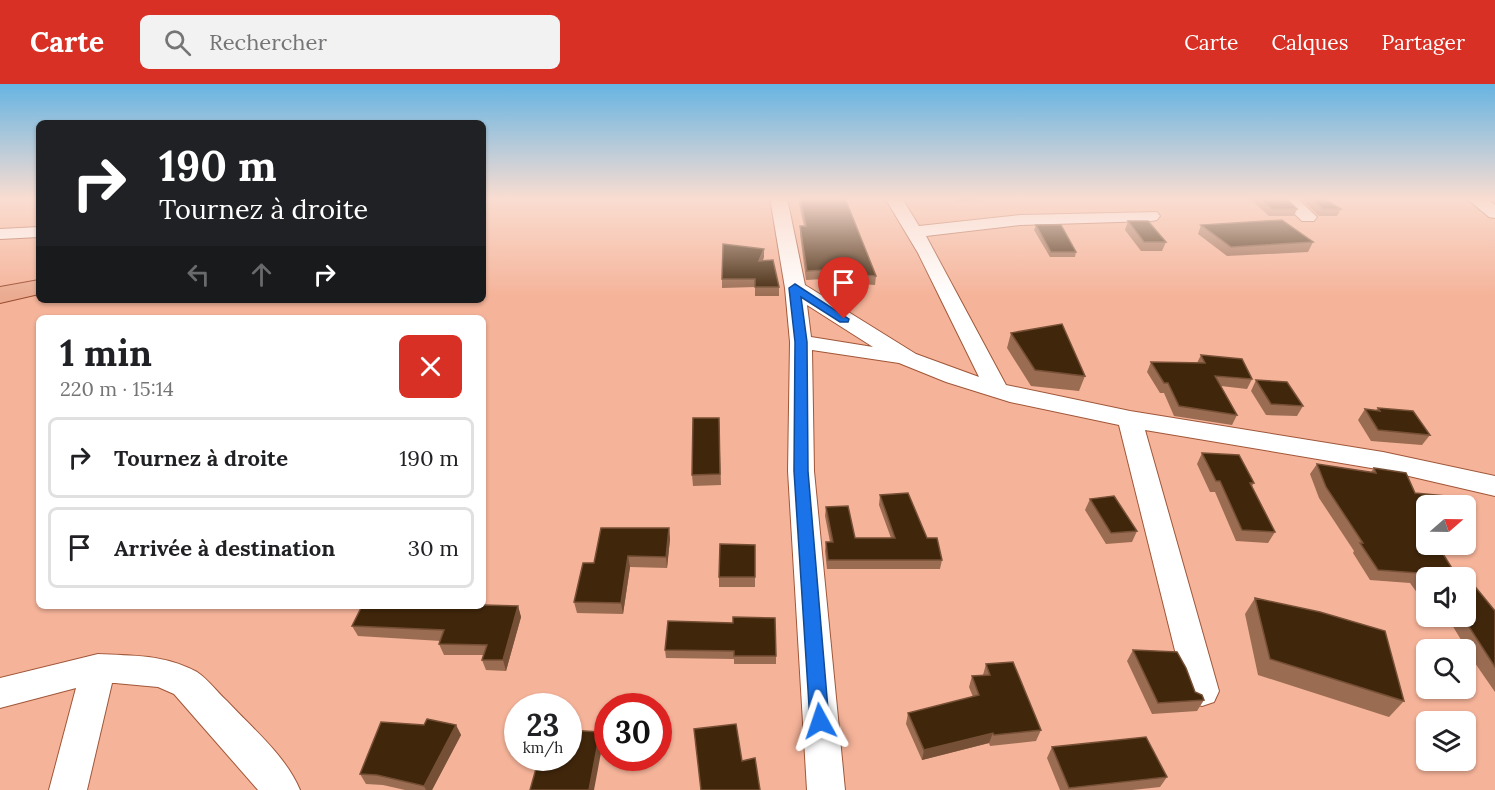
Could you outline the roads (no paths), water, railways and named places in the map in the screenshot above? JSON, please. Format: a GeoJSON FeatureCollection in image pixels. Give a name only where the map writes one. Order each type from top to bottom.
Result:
{"type":"FeatureCollection","features":[{"type":"Feature","properties":{"kind":"main road"},"geometry":{"type":"LineString","coordinates":[[0,295],[36,288]]}},
{"type":"Feature","properties":{"kind":"street"},"geometry":{"type":"LineString","coordinates":[[784,231],[795,288],[801,342],[801,471],[826,790]]}},
{"type":"Feature","properties":{"kind":"street"},"geometry":{"type":"LineString","coordinates":[[922,231],[913,232],[927,253],[997,390]]}},
{"type":"Feature","properties":{"kind":"street"},"geometry":{"type":"LineString","coordinates":[[0,234],[36,232]]}},
{"type":"Feature","properties":{"kind":"street"},"geometry":{"type":"LineString","coordinates":[[795,288],[908,359],[954,377],[997,390],[1130,418],[1383,461],[1490,489]]}},
{"type":"Feature","properties":{"kind":"street"},"geometry":{"type":"LineString","coordinates":[[801,342],[908,359]]}},
{"type":"Feature","properties":{"kind":"street"},"geometry":{"type":"LineString","coordinates":[[1130,418],[1203,691]]}},
{"type":"Feature","properties":{"kind":"street"},"geometry":{"type":"LineString","coordinates":[[0,693],[76,672],[98,669],[125,667],[159,673],[185,682],[235,734],[281,790]]}},
{"type":"Feature","properties":{"kind":"street"},"geometry":{"type":"LineString","coordinates":[[68,790],[98,669]]}}]}
